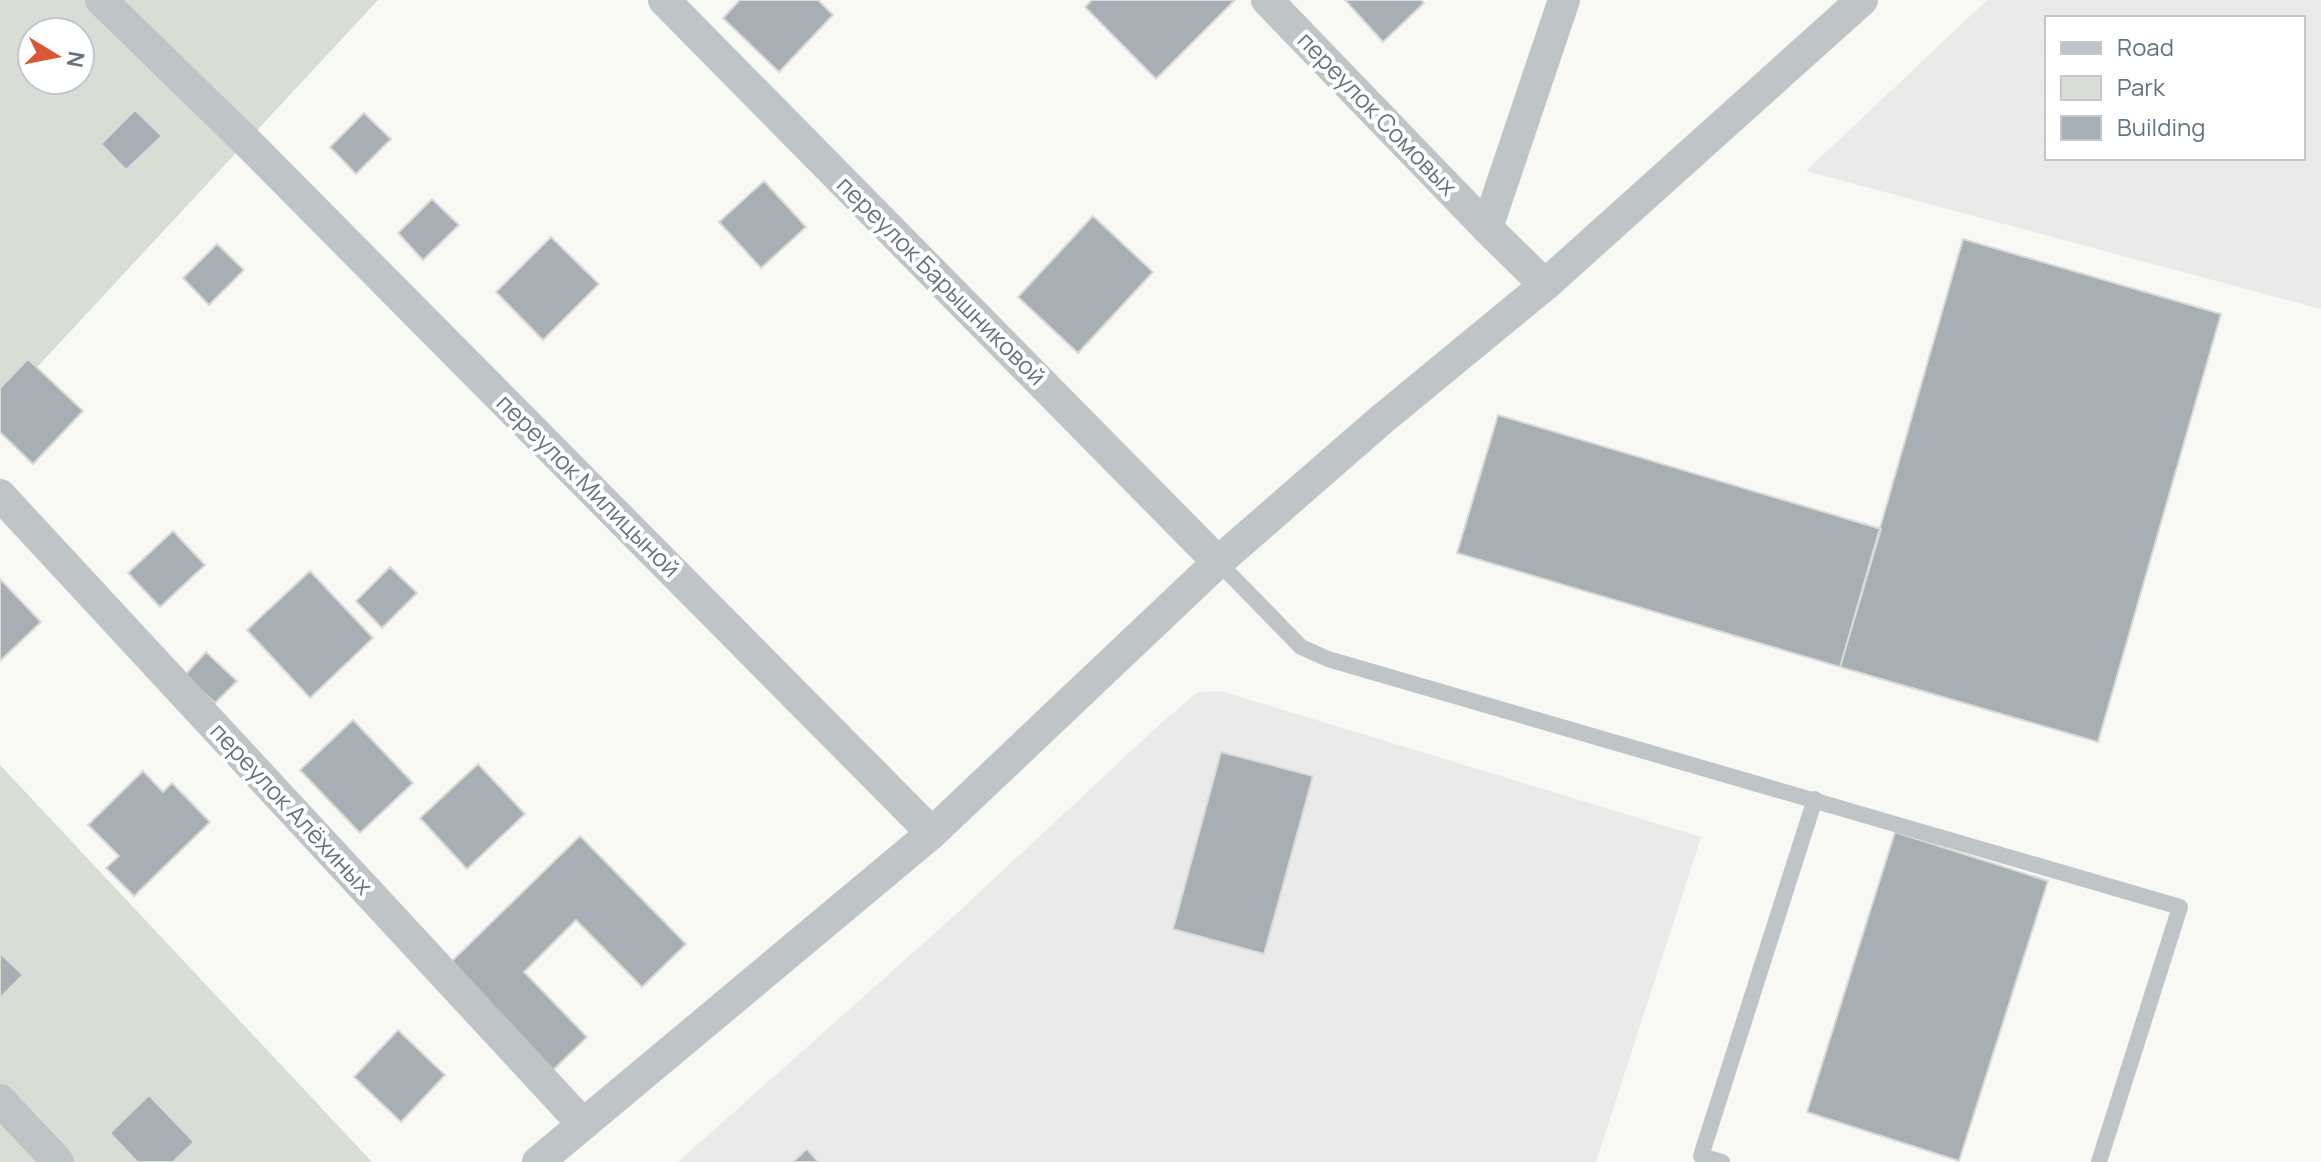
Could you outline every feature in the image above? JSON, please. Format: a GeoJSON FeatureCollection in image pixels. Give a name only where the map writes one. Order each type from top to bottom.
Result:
{"type":"FeatureCollection","features":[{"type":"Feature","properties":{"kind":"street","name":"переулок Милицыной"},"geometry":{"type":"LineString","coordinates":[[101,0],[245,140],[932,833]]}},
{"type":"Feature","properties":{"kind":"street","name":"переулок Барышниковой"},"geometry":{"type":"LineString","coordinates":[[664,0],[1218,562]]}},
{"type":"Feature","properties":{"kind":"street","name":"переулок Сомовых"},"geometry":{"type":"LineString","coordinates":[[1267,0],[1545,285]]}},
{"type":"Feature","properties":{"kind":"street"},"geometry":{"type":"LineString","coordinates":[[1487,228],[1564,0]]}},
{"type":"Feature","properties":{"kind":"street"},"geometry":{"type":"LineString","coordinates":[[538,1162],[932,833],[1218,562],[1381,420],[1545,285],[1862,0]]}},
{"type":"Feature","properties":{"kind":"street","name":"переулок Алёхиных"},"geometry":{"type":"LineString","coordinates":[[0,495],[582,1123]]}},
{"type":"Feature","properties":{"kind":"street"},"geometry":{"type":"LineString","coordinates":[[0,1100],[58,1162]]}},
{"type":"Feature","properties":{"kind":"lane"},"geometry":{"type":"LineString","coordinates":[[1218,562],[1301,647],[1328,659],[2180,907],[2099,1162]]}},
{"type":"Feature","properties":{"kind":"lane"},"geometry":{"type":"LineString","coordinates":[[1722,1162],[1701,1156],[1815,799]]}},
{"type":"Feature","properties":{"kind":"shaded area"},"geometry":{"type":"Polygon","coordinates":[[[1987,0],[2321,0],[2321,309],[1806,171],[1987,0]]]}},
{"type":"Feature","properties":{"kind":"shaded area"},"geometry":{"type":"Polygon","coordinates":[[[1221,691],[1701,837],[1596,1162],[678,1162],[954,916],[1159,725],[1198,692],[1221,691]]]}},
{"type":"Feature","properties":{"kind":"green space"},"geometry":{"type":"Polygon","coordinates":[[[0,0],[378,0],[0,407],[0,0]]]}},
{"type":"Feature","properties":{"kind":"green space"},"geometry":{"type":"Polygon","coordinates":[[[0,765],[372,1162],[0,1162],[0,765]]]}},
{"type":"Feature","properties":{"kind":"building"},"geometry":{"type":"Polygon","coordinates":[[[740,0],[818,0],[833,15],[779,72],[723,18],[740,0]]]}},
{"type":"Feature","properties":{"kind":"building"},"geometry":{"type":"Polygon","coordinates":[[[1092,0],[1235,0],[1156,79],[1085,7],[1092,0]]]}},
{"type":"Feature","properties":{"kind":"building"},"geometry":{"type":"Polygon","coordinates":[[[1345,0],[1421,0],[1424,3],[1383,42],[1345,0]]]}},
{"type":"Feature","properties":{"kind":"building"},"geometry":{"type":"Polygon","coordinates":[[[135,110],[162,136],[126,170],[101,144],[135,110]]]}},
{"type":"Feature","properties":{"kind":"building"},"geometry":{"type":"Polygon","coordinates":[[[364,113],[391,139],[356,174],[330,147],[364,113]]]}},
{"type":"Feature","properties":{"kind":"building"},"geometry":{"type":"Polygon","coordinates":[[[764,181],[806,227],[761,268],[719,222],[764,181]]]}},
{"type":"Feature","properties":{"kind":"building"},"geometry":{"type":"Polygon","coordinates":[[[432,199],[459,225],[423,260],[398,233],[432,199]]]}},
{"type":"Feature","properties":{"kind":"building"},"geometry":{"type":"Polygon","coordinates":[[[1093,216],[1153,272],[1078,353],[1018,297],[1093,216]]]}},
{"type":"Feature","properties":{"kind":"building"},"geometry":{"type":"Polygon","coordinates":[[[551,237],[599,284],[543,340],[496,292],[551,237]]]}},
{"type":"Feature","properties":{"kind":"building"},"geometry":{"type":"Polygon","coordinates":[[[1963,239],[2221,314],[2098,742],[1840,667],[1963,239]]]}},
{"type":"Feature","properties":{"kind":"building"},"geometry":{"type":"Polygon","coordinates":[[[217,244],[244,270],[209,305],[183,278],[217,244]]]}},
{"type":"Feature","properties":{"kind":"building"},"geometry":{"type":"Polygon","coordinates":[[[28,359],[83,411],[33,464],[0,432],[0,388],[28,359]]]}},
{"type":"Feature","properties":{"kind":"building"},"geometry":{"type":"Polygon","coordinates":[[[1498,415],[1881,529],[1840,667],[1457,553],[1498,415]]]}},
{"type":"Feature","properties":{"kind":"building"},"geometry":{"type":"Polygon","coordinates":[[[173,531],[205,565],[160,607],[128,573],[173,531]]]}},
{"type":"Feature","properties":{"kind":"building"},"geometry":{"type":"Polygon","coordinates":[[[390,567],[417,593],[382,628],[356,601],[390,567]]]}},
{"type":"Feature","properties":{"kind":"building"},"geometry":{"type":"Polygon","coordinates":[[[310,571],[373,638],[310,698],[247,630],[310,571]]]}},
{"type":"Feature","properties":{"kind":"building"},"geometry":{"type":"Polygon","coordinates":[[[0,579],[41,622],[0,661],[0,579]]]}},
{"type":"Feature","properties":{"kind":"building"},"geometry":{"type":"Polygon","coordinates":[[[206,652],[237,681],[215,703],[185,675],[206,652]]]}},
{"type":"Feature","properties":{"kind":"building"},"geometry":{"type":"Polygon","coordinates":[[[353,720],[413,783],[360,833],[300,770],[353,720]]]}},
{"type":"Feature","properties":{"kind":"building"},"geometry":{"type":"Polygon","coordinates":[[[1221,752],[1313,776],[1264,954],[1173,929],[1221,752]]]}},
{"type":"Feature","properties":{"kind":"building"},"geometry":{"type":"Polygon","coordinates":[[[478,764],[525,814],[467,869],[420,818],[478,764]]]}},
{"type":"Feature","properties":{"kind":"building"},"geometry":{"type":"Polygon","coordinates":[[[143,771],[163,792],[172,783],[210,822],[134,896],[106,868],[119,856],[88,825],[143,771]]]}},
{"type":"Feature","properties":{"kind":"building"},"geometry":{"type":"Polygon","coordinates":[[[1895,832],[2048,881],[1959,1161],[1807,1112],[1895,832]]]}},
{"type":"Feature","properties":{"kind":"building"},"geometry":{"type":"Polygon","coordinates":[[[580,836],[686,944],[642,987],[576,920],[524,972],[587,1037],[552,1071],[448,965],[580,836]]]}},
{"type":"Feature","properties":{"kind":"building"},"geometry":{"type":"Polygon","coordinates":[[[0,953],[23,975],[0,998],[0,953]]]}},
{"type":"Feature","properties":{"kind":"building"},"geometry":{"type":"Polygon","coordinates":[[[398,1030],[445,1075],[401,1122],[354,1077],[398,1030]]]}},
{"type":"Feature","properties":{"kind":"building"},"geometry":{"type":"Polygon","coordinates":[[[149,1095],[194,1142],[173,1162],[137,1162],[110,1133],[149,1095]]]}},
{"type":"Feature","properties":{"kind":"building"},"geometry":{"type":"Polygon","coordinates":[[[807,1149],[818,1162],[793,1162],[807,1149]]]}}]}
